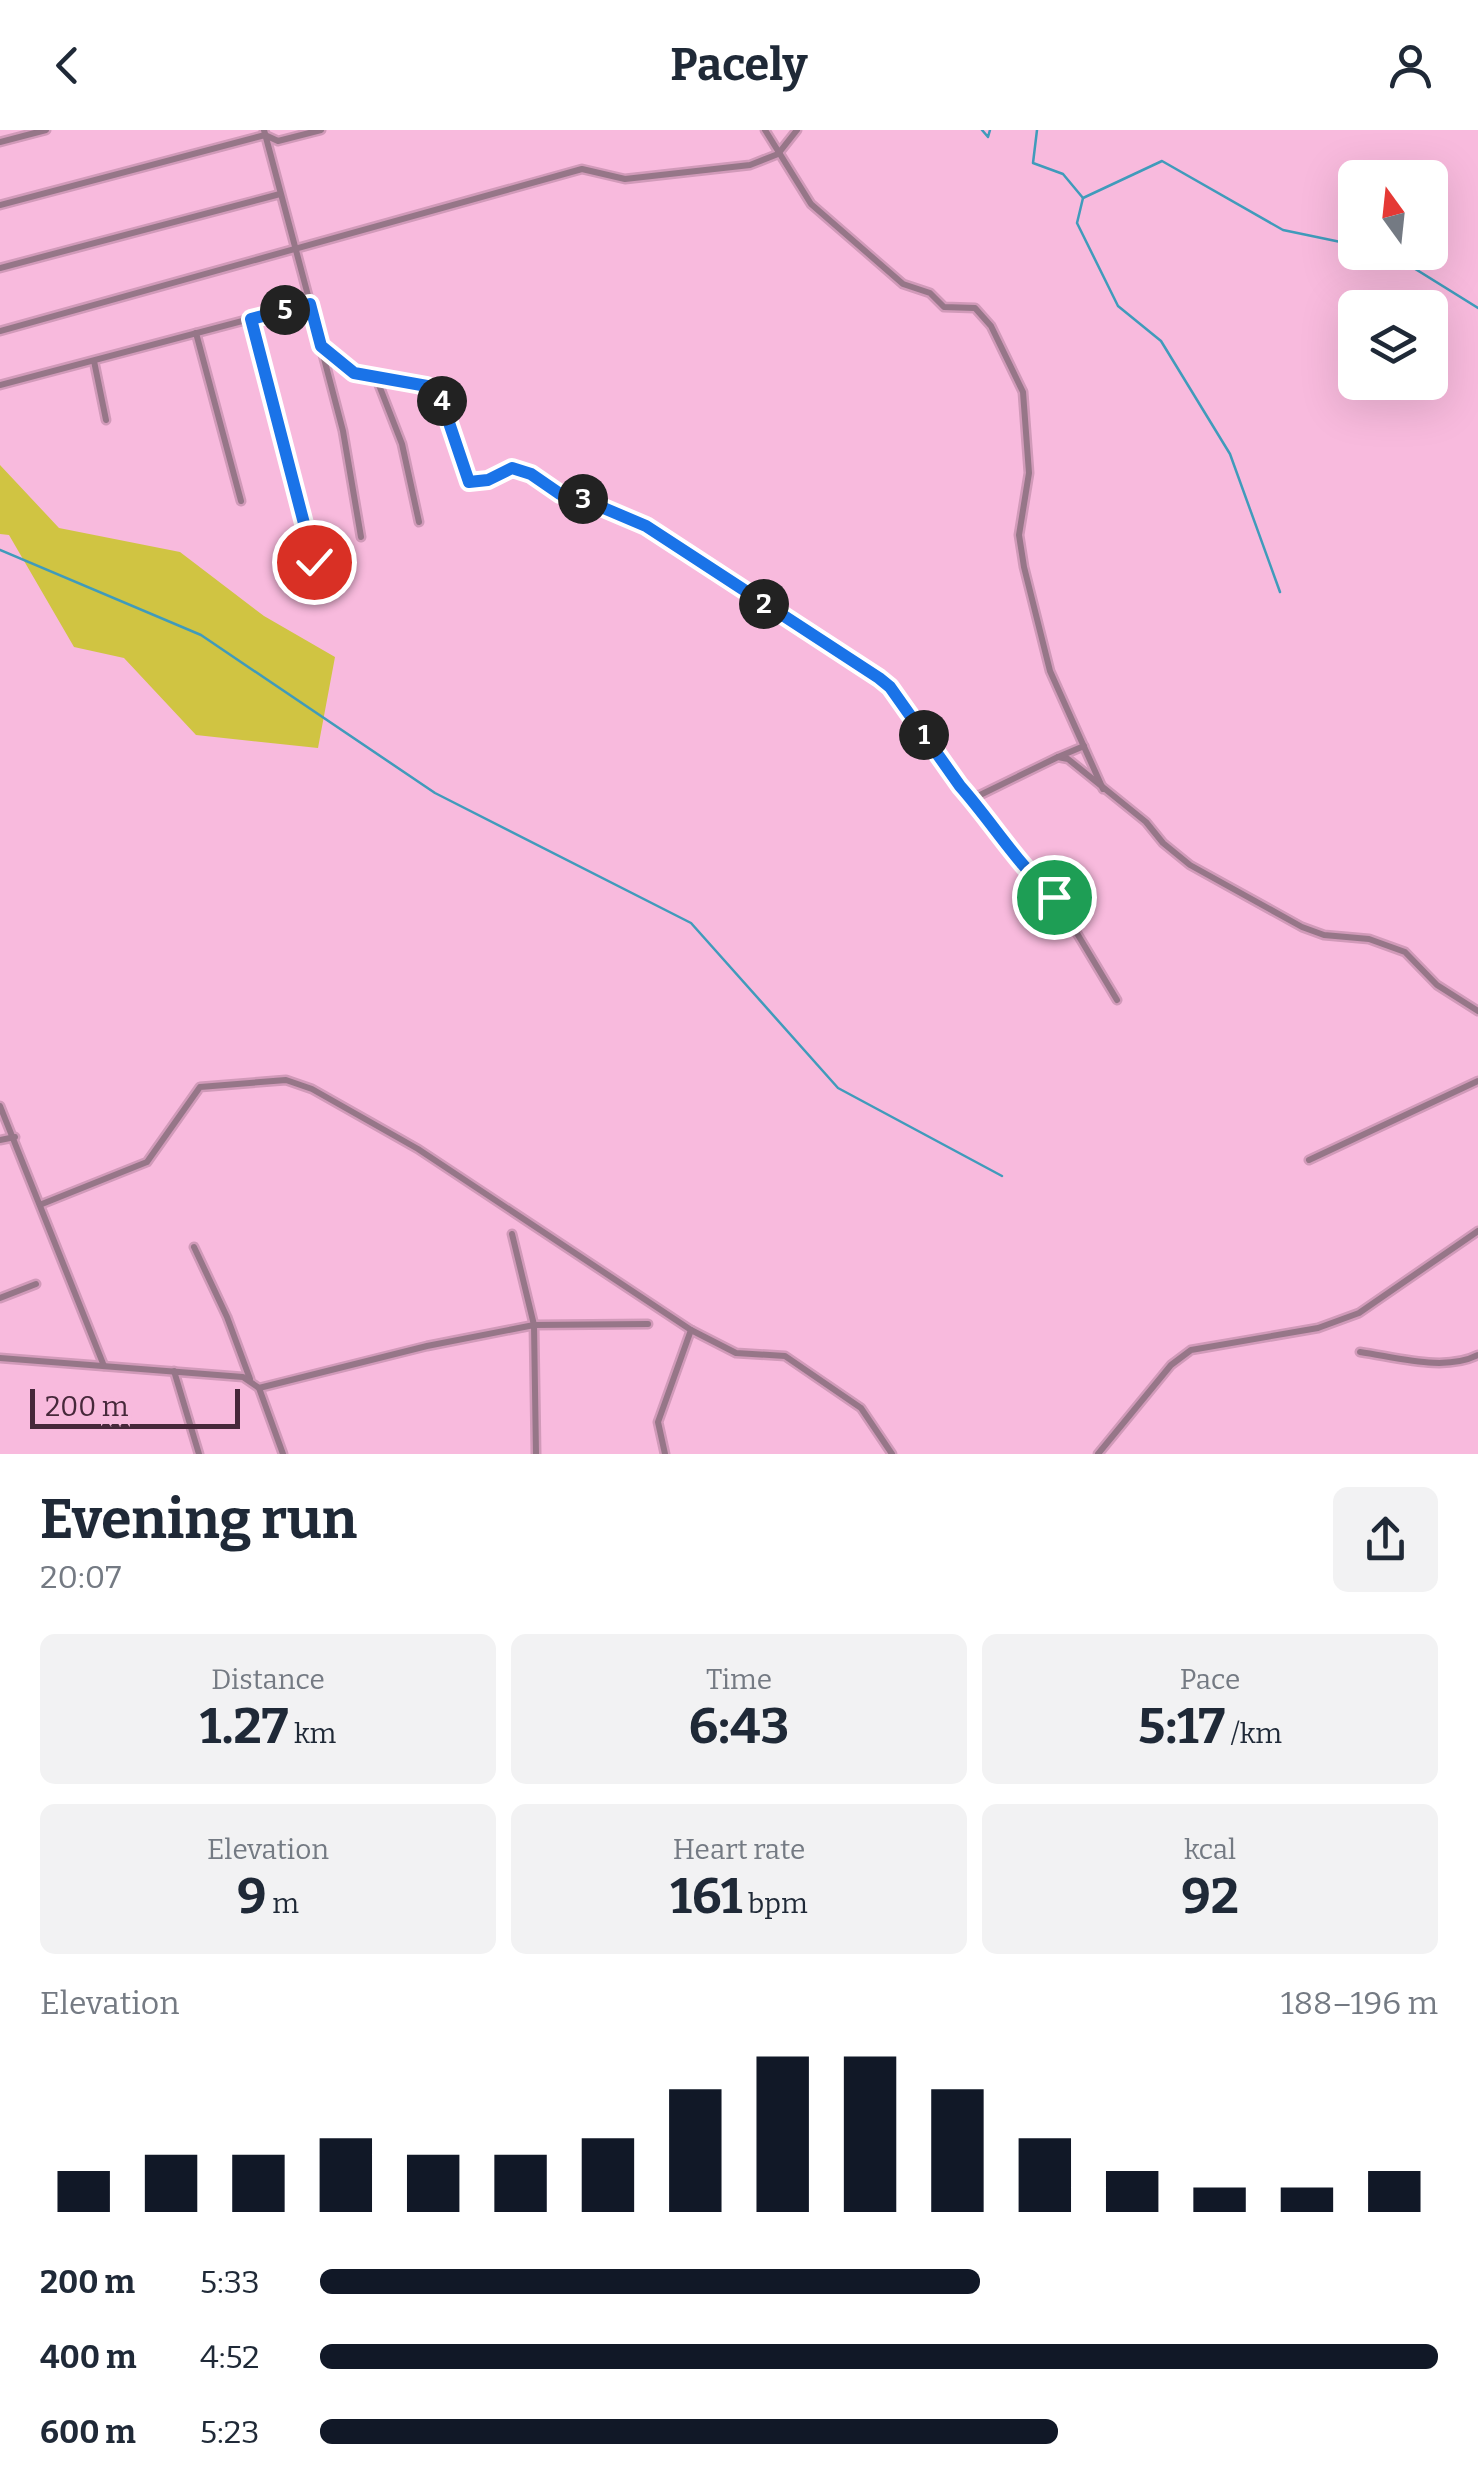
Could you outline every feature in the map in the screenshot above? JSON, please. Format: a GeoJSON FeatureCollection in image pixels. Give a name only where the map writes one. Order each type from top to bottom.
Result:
{"type":"FeatureCollection","features":[{"type":"Feature","properties":{"kind":"street"},"geometry":{"type":"LineString","coordinates":[[0,142],[46,130]]}},
{"type":"Feature","properties":{"kind":"street"},"geometry":{"type":"LineString","coordinates":[[265,132],[278,141],[322,130]]}},
{"type":"Feature","properties":{"kind":"street"},"geometry":{"type":"LineString","coordinates":[[765,130],[811,204],[903,284],[930,292],[944,307],[975,308],[992,326],[1023,392],[1029,473],[1019,535],[1024,566],[1050,671],[1104,790]]}},
{"type":"Feature","properties":{"kind":"street"},"geometry":{"type":"LineString","coordinates":[[0,331],[582,169],[625,178],[750,165],[778,154],[797,130]]}},
{"type":"Feature","properties":{"kind":"street"},"geometry":{"type":"LineString","coordinates":[[265,132],[343,431],[362,538]]}},
{"type":"Feature","properties":{"kind":"street"},"geometry":{"type":"LineString","coordinates":[[0,205],[265,132]]}},
{"type":"Feature","properties":{"kind":"street"},"geometry":{"type":"LineString","coordinates":[[0,268],[280,194]]}},
{"type":"Feature","properties":{"kind":"street"},"geometry":{"type":"LineString","coordinates":[[0,385],[310,304]]}},
{"type":"Feature","properties":{"kind":"street"},"geometry":{"type":"LineString","coordinates":[[251,319],[314,562]]}},
{"type":"Feature","properties":{"kind":"street"},"geometry":{"type":"LineString","coordinates":[[196,334],[241,501]]}},
{"type":"Feature","properties":{"kind":"street"},"geometry":{"type":"LineString","coordinates":[[321,346],[354,373],[427,386],[440,396],[469,482],[488,480],[512,468],[531,474],[560,494],[580,498],[646,526],[890,687],[960,786],[974,797],[1023,870],[1060,905],[1117,1000]]}},
{"type":"Feature","properties":{"kind":"street"},"geometry":{"type":"LineString","coordinates":[[94,360],[106,420]]}},
{"type":"Feature","properties":{"kind":"street"},"geometry":{"type":"LineString","coordinates":[[377,378],[402,444],[418,522]]}},
{"type":"Feature","properties":{"kind":"street"},"geometry":{"type":"LineString","coordinates":[[974,797],[1084,746]]}},
{"type":"Feature","properties":{"kind":"street"},"geometry":{"type":"LineString","coordinates":[[1058,757],[1068,759],[1146,822],[1163,844],[1190,865],[1302,927],[1324,935],[1369,939],[1405,952],[1437,985],[1478,1011]]}},
{"type":"Feature","properties":{"kind":"street"},"geometry":{"type":"LineString","coordinates":[[42,1204],[147,1162],[200,1088],[286,1080],[366,1117],[692,1330],[736,1352],[785,1356],[862,1408],[892,1454]]}},
{"type":"Feature","properties":{"kind":"street"},"geometry":{"type":"LineString","coordinates":[[1309,1160],[1478,1080]]}},
{"type":"Feature","properties":{"kind":"street"},"geometry":{"type":"LineString","coordinates":[[0,1106],[104,1366]]}},
{"type":"Feature","properties":{"kind":"street"},"geometry":{"type":"LineString","coordinates":[[0,1140],[14,1137]]}},
{"type":"Feature","properties":{"kind":"street"},"geometry":{"type":"LineString","coordinates":[[1098,1454],[1161,1376],[1192,1350],[1318,1328],[1358,1313],[1478,1231]]}},
{"type":"Feature","properties":{"kind":"street"},"geometry":{"type":"LineString","coordinates":[[512,1234],[534,1326],[536,1454]]}},
{"type":"Feature","properties":{"kind":"street"},"geometry":{"type":"LineString","coordinates":[[194,1248],[227,1317],[250,1380],[259,1388],[283,1454]]}},
{"type":"Feature","properties":{"kind":"street"},"geometry":{"type":"LineString","coordinates":[[0,1298],[36,1284]]}},
{"type":"Feature","properties":{"kind":"street"},"geometry":{"type":"LineString","coordinates":[[259,1388],[427,1346],[534,1326],[648,1324]]}},
{"type":"Feature","properties":{"kind":"street"},"geometry":{"type":"LineString","coordinates":[[665,1454],[658,1422],[692,1330]]}},
{"type":"Feature","properties":{"kind":"street"},"geometry":{"type":"LineString","coordinates":[[1360,1352],[1436,1362],[1468,1360],[1478,1354]]}},
{"type":"Feature","properties":{"kind":"street"},"geometry":{"type":"LineString","coordinates":[[0,1358],[250,1380]]}},
{"type":"Feature","properties":{"kind":"street"},"geometry":{"type":"LineString","coordinates":[[174,1372],[198,1454]]}},
{"type":"Feature","properties":{"kind":"shaded area"},"geometry":{"type":"Polygon","coordinates":[[[0,465],[59,528],[180,552],[264,616],[335,657],[318,748],[196,735],[124,658],[74,647],[9,535],[0,534],[0,465]]]}},
{"type":"Feature","properties":{"kind":"waterway"},"geometry":{"type":"LineString","coordinates":[[982,130],[988,137],[990,130]]}},
{"type":"Feature","properties":{"kind":"waterway"},"geometry":{"type":"LineString","coordinates":[[1037,130],[1033,163],[1063,174],[1083,198],[1162,161],[1283,230],[1338,241]]}},
{"type":"Feature","properties":{"kind":"waterway"},"geometry":{"type":"LineString","coordinates":[[1083,198],[1077,223],[1118,306],[1161,341],[1230,454],[1280,592]]}},
{"type":"Feature","properties":{"kind":"waterway"},"geometry":{"type":"LineString","coordinates":[[1417,270],[1478,308]]}},
{"type":"Feature","properties":{"kind":"waterway"},"geometry":{"type":"LineString","coordinates":[[0,550],[201,635],[435,793],[691,923],[838,1088],[1002,1176]]}},
{"type":"Feature","properties":{"kind":"route"},"geometry":{"type":"LineString","coordinates":[[314,562],[251,319],[310,304],[321,346],[354,373],[427,386],[440,396],[469,482],[488,480],[512,468],[531,474],[560,494],[580,498],[646,526],[879,678],[890,687],[960,786],[974,797],[1023,870],[1054,897]]}}]}
